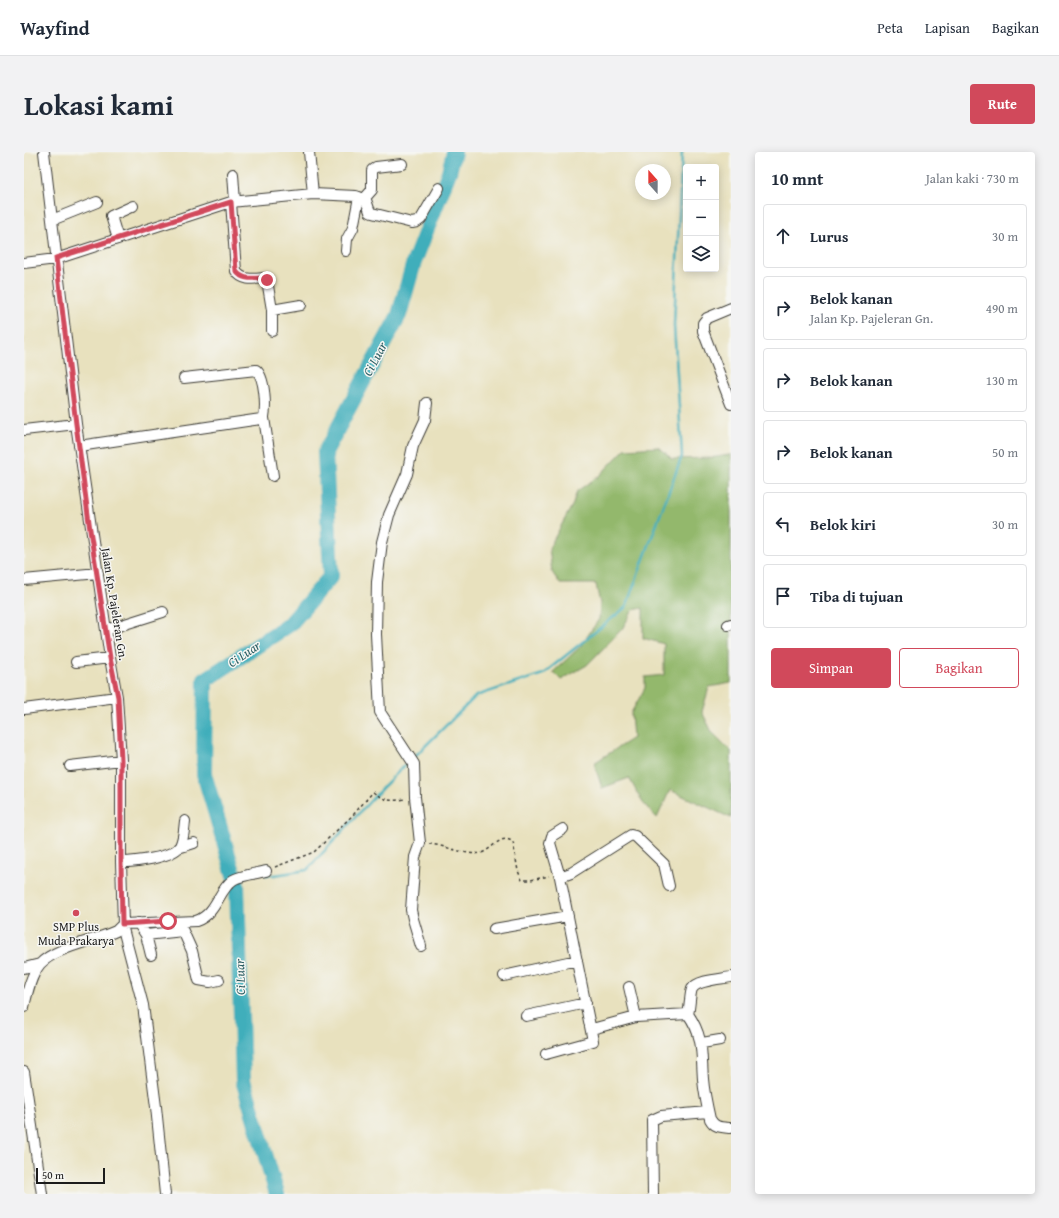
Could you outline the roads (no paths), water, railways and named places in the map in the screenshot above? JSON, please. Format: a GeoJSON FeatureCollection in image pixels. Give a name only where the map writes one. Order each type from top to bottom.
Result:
{"type":"FeatureCollection","features":[{"type":"Feature","properties":{"kind":"street","name":"Jalan Kp. Pajeleran Gn."},"geometry":{"type":"LineString","coordinates":[[44,152],[90,530],[98,573],[110,658],[118,697],[121,760],[122,925],[142,1005],[155,1094],[165,1194]]}},
{"type":"Feature","properties":{"kind":"street"},"geometry":{"type":"LineString","coordinates":[[308,152],[313,194]]}},
{"type":"Feature","properties":{"kind":"street"},"geometry":{"type":"LineString","coordinates":[[346,251],[347,239],[355,222],[362,198],[372,190],[372,170],[376,167],[402,164]]}},
{"type":"Feature","properties":{"kind":"street"},"geometry":{"type":"LineString","coordinates":[[233,174],[236,271],[245,279],[266,279],[272,310],[272,331]]}},
{"type":"Feature","properties":{"kind":"street"},"geometry":{"type":"LineString","coordinates":[[24,263],[56,258],[233,202],[313,194],[362,198],[366,200],[370,212],[372,213],[412,223],[421,219],[439,188]]}},
{"type":"Feature","properties":{"kind":"street"},"geometry":{"type":"LineString","coordinates":[[52,220],[97,202]]}},
{"type":"Feature","properties":{"kind":"street"},"geometry":{"type":"LineString","coordinates":[[118,239],[110,216],[133,206]]}},
{"type":"Feature","properties":{"kind":"street"},"geometry":{"type":"LineString","coordinates":[[272,310],[301,305]]}},
{"type":"Feature","properties":{"kind":"street"},"geometry":{"type":"LineString","coordinates":[[731,308],[707,318],[703,323],[703,331],[731,404]]}},
{"type":"Feature","properties":{"kind":"street"},"geometry":{"type":"LineString","coordinates":[[184,378],[256,370],[259,373],[262,382],[265,410],[264,418],[273,476]]}},
{"type":"Feature","properties":{"kind":"street"},"geometry":{"type":"LineString","coordinates":[[421,946],[411,910],[415,857],[420,843],[415,797],[414,764],[380,712],[376,634],[377,582],[382,542],[389,515],[406,474],[414,446],[425,420],[427,403]]}},
{"type":"Feature","properties":{"kind":"street"},"geometry":{"type":"LineString","coordinates":[[80,446],[261,420],[264,418]]}},
{"type":"Feature","properties":{"kind":"street"},"geometry":{"type":"LineString","coordinates":[[24,430],[76,424]]}},
{"type":"Feature","properties":{"kind":"street"},"geometry":{"type":"LineString","coordinates":[[24,580],[98,573]]}},
{"type":"Feature","properties":{"kind":"street"},"geometry":{"type":"LineString","coordinates":[[106,630],[163,612]]}},
{"type":"Feature","properties":{"kind":"street"},"geometry":{"type":"LineString","coordinates":[[76,662],[110,658]]}},
{"type":"Feature","properties":{"kind":"street"},"geometry":{"type":"LineString","coordinates":[[24,709],[118,697]]}},
{"type":"Feature","properties":{"kind":"street"},"geometry":{"type":"LineString","coordinates":[[70,766],[121,760]]}},
{"type":"Feature","properties":{"kind":"street"},"geometry":{"type":"LineString","coordinates":[[178,848],[183,838],[185,821]]}},
{"type":"Feature","properties":{"kind":"street"},"geometry":{"type":"LineString","coordinates":[[546,1054],[592,1042],[593,1039],[560,877],[550,840],[552,836],[563,829]]}},
{"type":"Feature","properties":{"kind":"street"},"geometry":{"type":"LineString","coordinates":[[560,877],[571,873],[631,835],[635,836],[664,864],[668,886]]}},
{"type":"Feature","properties":{"kind":"street"},"geometry":{"type":"LineString","coordinates":[[121,862],[138,861],[160,856],[194,843]]}},
{"type":"Feature","properties":{"kind":"street"},"geometry":{"type":"LineString","coordinates":[[24,968],[40,964],[52,956],[113,932],[122,925],[196,921],[207,916],[227,886],[233,880],[266,871]]}},
{"type":"Feature","properties":{"kind":"street"},"geometry":{"type":"LineString","coordinates":[[494,929],[568,916]]}},
{"type":"Feature","properties":{"kind":"street"},"geometry":{"type":"LineString","coordinates":[[138,923],[146,935],[151,955]]}},
{"type":"Feature","properties":{"kind":"street"},"geometry":{"type":"LineString","coordinates":[[146,935],[183,931],[192,951],[199,980],[210,982],[219,980]]}},
{"type":"Feature","properties":{"kind":"street"},"geometry":{"type":"LineString","coordinates":[[504,976],[577,960]]}},
{"type":"Feature","properties":{"kind":"street"},"geometry":{"type":"LineString","coordinates":[[24,1007],[28,990],[40,964]]}},
{"type":"Feature","properties":{"kind":"street"},"geometry":{"type":"LineString","coordinates":[[731,977],[699,983],[694,986],[688,1014],[694,1023],[702,1044],[703,1079],[708,1112],[713,1124],[717,1127],[731,1128]]}},
{"type":"Feature","properties":{"kind":"street"},"geometry":{"type":"LineString","coordinates":[[629,987],[636,1017]]}},
{"type":"Feature","properties":{"kind":"street"},"geometry":{"type":"LineString","coordinates":[[526,1016],[586,1003]]}},
{"type":"Feature","properties":{"kind":"street"},"geometry":{"type":"LineString","coordinates":[[592,1029],[636,1017],[688,1014]]}},
{"type":"Feature","properties":{"kind":"street"},"geometry":{"type":"LineString","coordinates":[[702,1044],[720,1040]]}},
{"type":"Feature","properties":{"kind":"street"},"geometry":{"type":"LineString","coordinates":[[24,1072],[42,1194],[38,1194]]}},
{"type":"Feature","properties":{"kind":"street"},"geometry":{"type":"LineString","coordinates":[[653,1194],[652,1120],[662,1116],[708,1112]]}},
{"type":"Feature","properties":{"kind":"waterway","name":"Ci Luar"},"geometry":{"type":"LineString","coordinates":[[277,1194],[243,1080],[237,885],[204,774],[205,680],[290,624],[331,576],[325,452],[399,315],[414,262],[449,172],[454,152]]}},
{"type":"Feature","properties":{"kind":"waterway"},"geometry":{"type":"LineString","coordinates":[[413,758],[476,696],[543,674],[626,607],[682,456],[674,325],[682,152]]}},
{"type":"Feature","properties":{"kind":"waterway"},"geometry":{"type":"LineString","coordinates":[[266,875],[307,870],[409,761]]}},
{"type":"Feature","properties":{"kind":"place","name":"SMP Plus Muda Prakarya"},"geometry":{"type":"Point","coordinates":[76,913]}}]}
